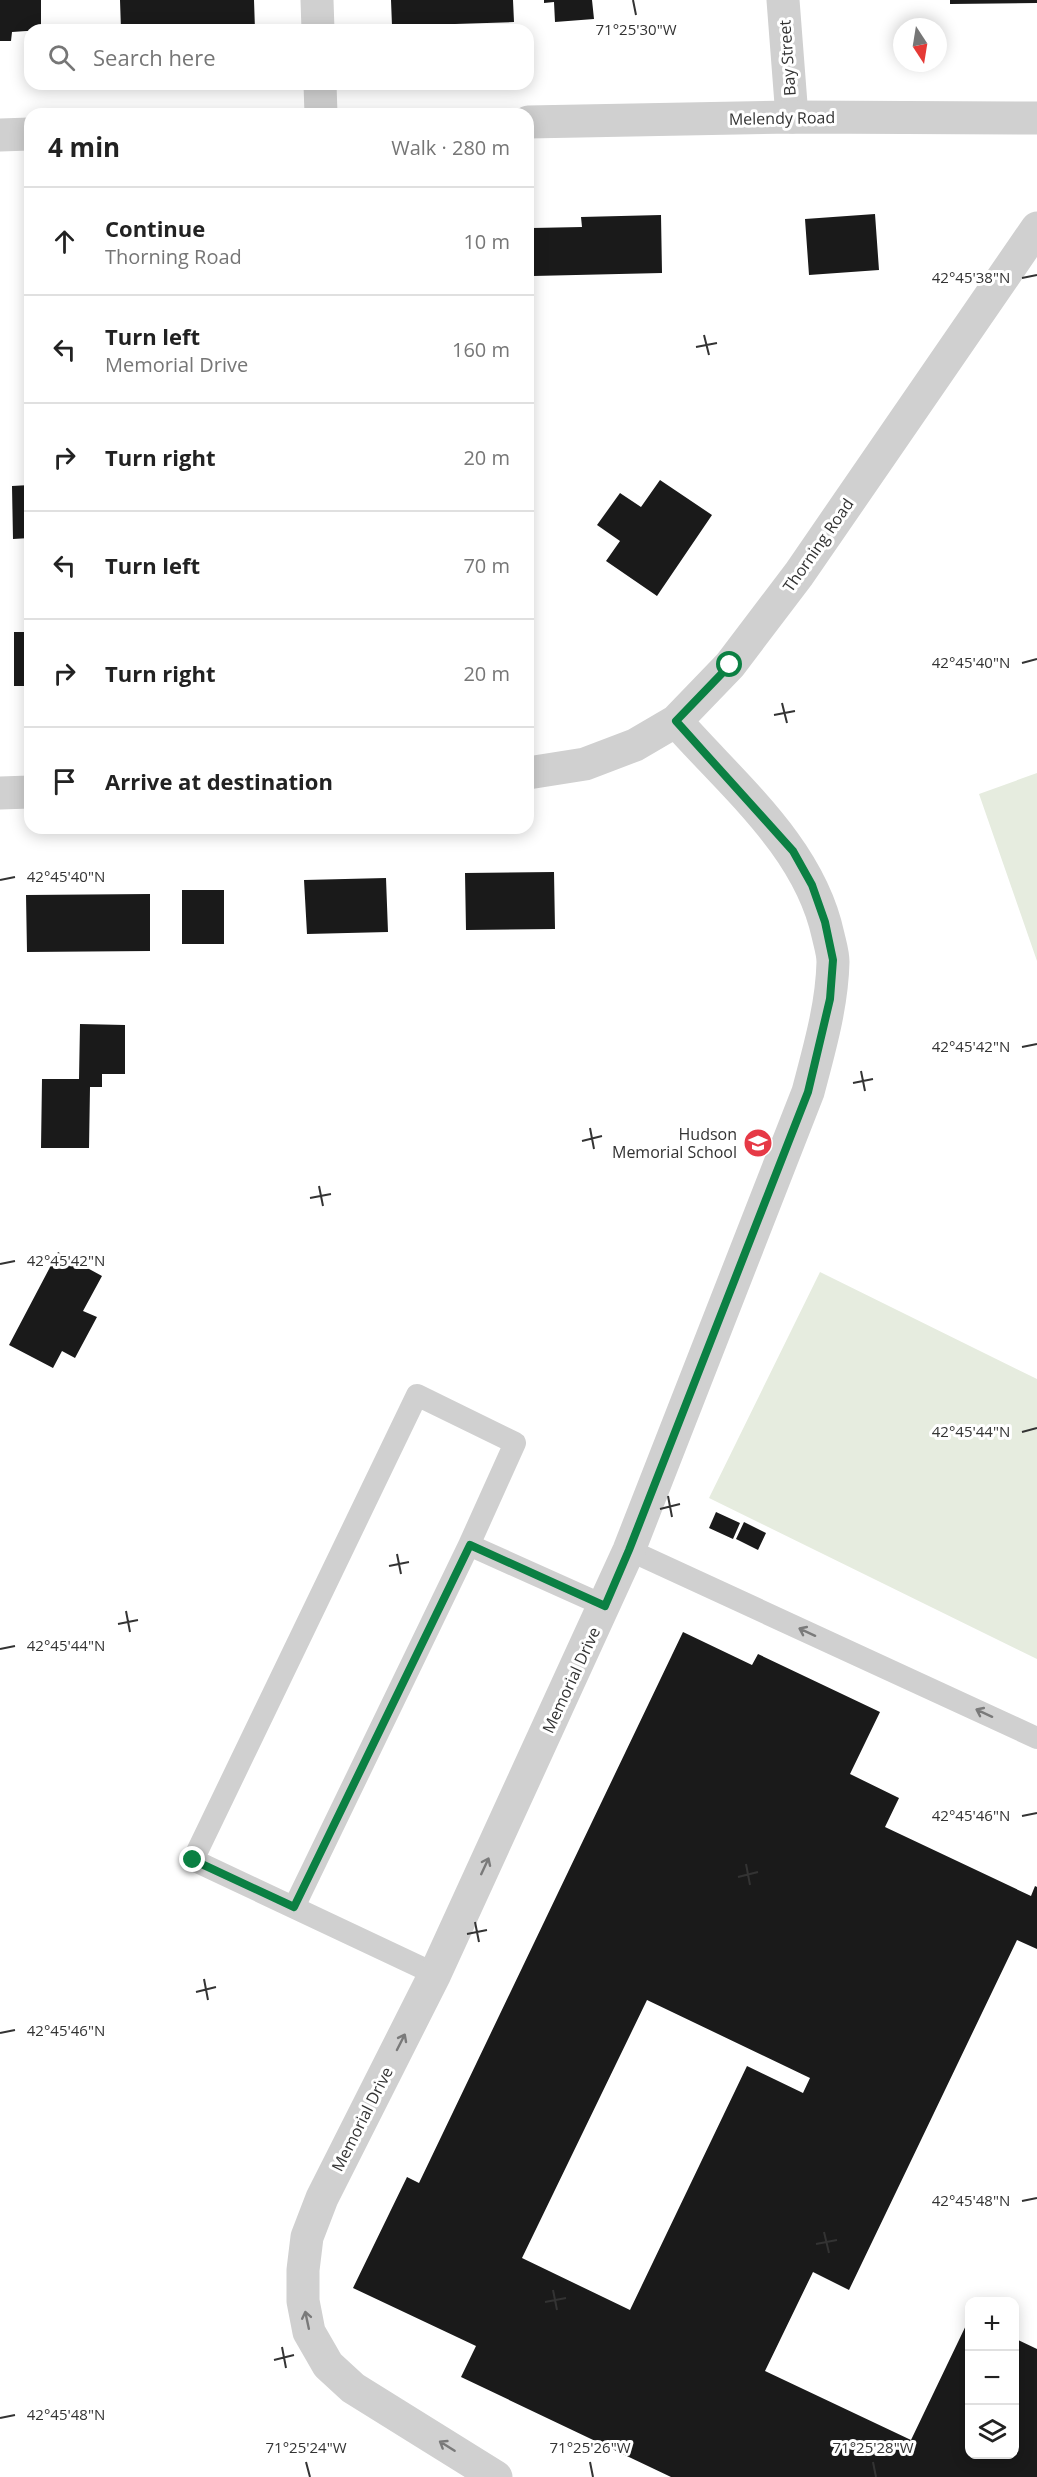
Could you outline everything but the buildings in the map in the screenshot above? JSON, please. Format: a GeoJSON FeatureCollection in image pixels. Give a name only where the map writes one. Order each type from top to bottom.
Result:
{"type":"FeatureCollection","features":[{"type":"Feature","properties":{"kind":"street"},"geometry":{"type":"LineString","coordinates":[[317,0],[318,24]]}},
{"type":"Feature","properties":{"kind":"street","name":"Bay Street"},"geometry":{"type":"LineString","coordinates":[[783,0],[792,117]]}},
{"type":"Feature","properties":{"kind":"street"},"geometry":{"type":"LineString","coordinates":[[320,90],[321,108]]}},
{"type":"Feature","properties":{"kind":"street","name":"Melendy Road"},"geometry":{"type":"LineString","coordinates":[[534,122],[792,117],[1037,118]]}},
{"type":"Feature","properties":{"kind":"street"},"geometry":{"type":"LineString","coordinates":[[0,135],[24,134]]}},
{"type":"Feature","properties":{"kind":"street","name":"Thorning Road"},"geometry":{"type":"LineString","coordinates":[[534,772],[585,764],[635,745],[676,721],[730,665],[799,574],[1037,228]]}},
{"type":"Feature","properties":{"kind":"street","name":"Memorial Drive"},"geometry":{"type":"LineString","coordinates":[[496,2477],[353,2388],[328,2365],[309,2332],[303,2301],[303,2270],[307,2237],[322,2198],[435,1974],[605,1606],[808,1092],[830,999],[833,960],[825,922],[815,894],[793,851],[676,721]]}},
{"type":"Feature","properties":{"kind":"street"},"geometry":{"type":"LineString","coordinates":[[0,792],[24,792]]}},
{"type":"Feature","properties":{"kind":"lane"},"geometry":{"type":"LineString","coordinates":[[294,1907],[470,1545],[514,1443],[417,1395],[193,1860],[435,1974]]}},
{"type":"Feature","properties":{"kind":"lane"},"geometry":{"type":"LineString","coordinates":[[470,1545],[605,1606]]}},
{"type":"Feature","properties":{"kind":"lane"},"geometry":{"type":"LineString","coordinates":[[629,1550],[1037,1738]]}},
{"type":"Feature","properties":{"kind":"shaded area"},"geometry":{"type":"Polygon","coordinates":[[[1037,773],[1037,961],[979,794],[1037,773]]]}},
{"type":"Feature","properties":{"kind":"shaded area"},"geometry":{"type":"Polygon","coordinates":[[[820,1272],[1037,1379],[1037,1659],[709,1498],[820,1272]]]}},
{"type":"Feature","properties":{"kind":"place","name":"Hudson Memorial School"},"geometry":{"type":"Point","coordinates":[758,1143]}},
{"type":"Feature","properties":{"kind":"route"},"geometry":{"type":"LineString","coordinates":[[193,1860],[294,1907],[470,1545],[605,1606],[808,1092],[830,999],[833,960],[825,922],[812,885],[793,851],[676,721],[730,665]]}}]}
